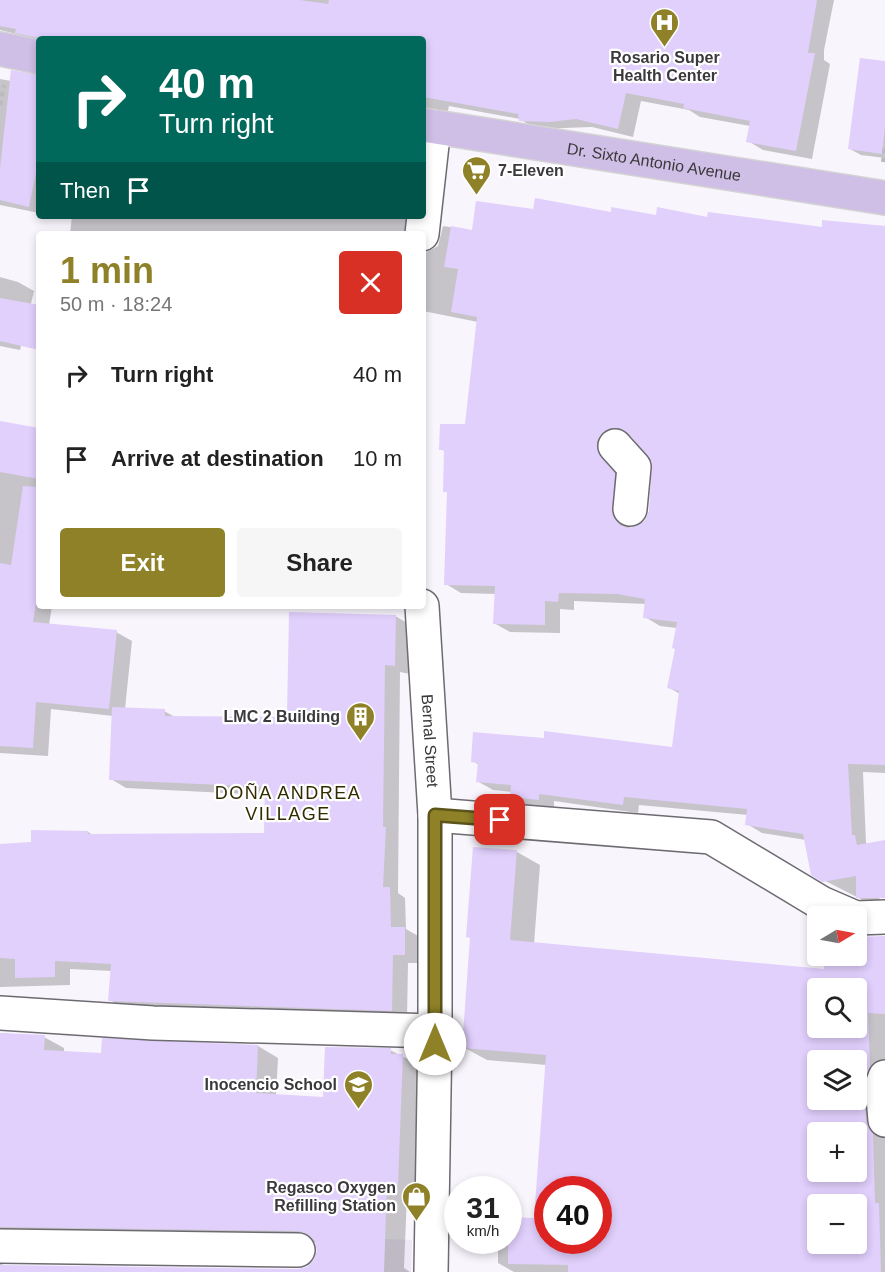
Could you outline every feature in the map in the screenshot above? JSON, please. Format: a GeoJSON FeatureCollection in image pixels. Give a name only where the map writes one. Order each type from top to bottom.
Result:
{"type":"FeatureCollection","features":[{"type":"Feature","properties":{"kind":"main road"},"geometry":{"type":"LineString","coordinates":[[0,50],[36,56]]}},
{"type":"Feature","properties":{"kind":"main road","name":"Dr. Sixto Antonio Avenue"},"geometry":{"type":"LineString","coordinates":[[429,126],[885,198]]}},
{"type":"Feature","properties":{"kind":"street"},"geometry":{"type":"LineString","coordinates":[[426,172],[429,126]]}},
{"type":"Feature","properties":{"kind":"street"},"geometry":{"type":"LineString","coordinates":[[615,446],[634,467],[630,509]]}},
{"type":"Feature","properties":{"kind":"street","name":"Bernal Street"},"geometry":{"type":"LineString","coordinates":[[422,609],[435,815],[435,1031],[431,1272]]}},
{"type":"Feature","properties":{"kind":"street"},"geometry":{"type":"LineString","coordinates":[[435,815],[711,837],[828,906]]}},
{"type":"Feature","properties":{"kind":"street"},"geometry":{"type":"LineString","coordinates":[[867,918],[885,917]]}},
{"type":"Feature","properties":{"kind":"street"},"geometry":{"type":"LineString","coordinates":[[0,1013],[153,1023],[435,1031]]}},
{"type":"Feature","properties":{"kind":"street"},"geometry":{"type":"LineString","coordinates":[[885,1077],[882,1085],[885,1120]]}},
{"type":"Feature","properties":{"kind":"street"},"geometry":{"type":"LineString","coordinates":[[0,1246],[298,1250]]}},
{"type":"Feature","properties":{"kind":"path"},"geometry":{"type":"LineString","coordinates":[[883,158],[885,145]]}},
{"type":"Feature","properties":{"kind":"shaded area"},"geometry":{"type":"Polygon","coordinates":[[[308,1236],[412,1240],[411,1272],[307,1272],[308,1236]]]}},
{"type":"Feature","properties":{"kind":"building"},"geometry":{"type":"Polygon","coordinates":[[[0,0],[300,0],[328,4],[329,0],[817,0],[808,53],[815,53],[796,151],[746,142],[750,121],[683,108],[684,104],[626,93],[618,129],[576,119],[550,122],[519,121],[518,114],[426,98],[426,36],[36,37],[15,33],[16,29],[0,26],[0,0]]]}},
{"type":"Feature","properties":{"kind":"building"},"geometry":{"type":"Polygon","coordinates":[[[860,58],[885,61],[885,127],[882,154],[848,149],[860,58]]]}},
{"type":"Feature","properties":{"kind":"building"},"geometry":{"type":"Polygon","coordinates":[[[11,70],[36,74],[36,173],[29,207],[0,200],[0,168],[11,70]]]}},
{"type":"Feature","properties":{"kind":"building"},"geometry":{"type":"Polygon","coordinates":[[[535,198],[611,212],[611,207],[656,215],[657,207],[707,217],[708,212],[822,227],[822,220],[885,226],[885,765],[848,764],[852,835],[855,835],[857,845],[885,840],[885,898],[856,898],[856,876],[822,882],[811,875],[803,834],[745,825],[747,809],[624,797],[623,805],[539,794],[539,800],[510,797],[511,785],[476,782],[478,763],[471,762],[473,732],[544,738],[544,731],[672,747],[679,691],[667,688],[675,649],[672,648],[677,622],[643,618],[645,599],[617,594],[559,593],[558,602],[545,601],[545,625],[493,624],[495,586],[444,585],[447,492],[443,492],[444,450],[439,450],[440,424],[465,424],[477,317],[451,312],[458,269],[444,267],[451,226],[472,230],[476,201],[533,209],[535,198]],[[610,428],[602,433],[597,441],[597,449],[615,473],[613,516],[620,525],[628,528],[637,526],[645,520],[649,511],[652,462],[628,433],[620,428],[610,428]]]}},
{"type":"Feature","properties":{"kind":"building"},"geometry":{"type":"Polygon","coordinates":[[[0,298],[36,304],[36,349],[0,341],[0,298]]]}},
{"type":"Feature","properties":{"kind":"building"},"geometry":{"type":"Polygon","coordinates":[[[0,421],[36,427],[36,478],[0,472],[0,421]]]}},
{"type":"Feature","properties":{"kind":"building"},"geometry":{"type":"Polygon","coordinates":[[[23,486],[36,487],[36,602],[33,622],[117,630],[109,709],[36,702],[33,748],[0,746],[0,563],[11,565],[23,486]]]}},
{"type":"Feature","properties":{"kind":"building"},"geometry":{"type":"Polygon","coordinates":[[[289,612],[396,615],[395,666],[385,665],[383,827],[386,827],[383,887],[390,887],[391,927],[405,927],[405,955],[393,955],[392,1011],[108,1001],[111,964],[55,961],[55,977],[15,978],[15,959],[0,958],[0,844],[31,842],[31,830],[88,831],[88,834],[264,833],[265,787],[109,780],[112,707],[165,709],[165,716],[287,717],[289,612]]]}},
{"type":"Feature","properties":{"kind":"building"},"geometry":{"type":"Polygon","coordinates":[[[473,847],[517,850],[510,940],[824,969],[824,966],[867,966],[867,937],[885,936],[885,1014],[868,1013],[870,1066],[867,1075],[867,1050],[807,1050],[807,1110],[865,1110],[866,1122],[807,1122],[807,1182],[867,1182],[867,1124],[873,1133],[875,1203],[879,1203],[881,1272],[568,1272],[568,1265],[508,1264],[508,1254],[522,1254],[522,1218],[534,1218],[534,1254],[612,1254],[612,1176],[537,1176],[546,1055],[462,1048],[470,938],[466,937],[473,847]]]}},
{"type":"Feature","properties":{"kind":"building"},"geometry":{"type":"Polygon","coordinates":[[[0,1033],[45,1035],[44,1050],[101,1053],[102,1038],[258,1045],[256,1093],[323,1097],[325,1047],[391,1048],[391,1054],[403,1054],[398,1185],[387,1184],[384,1272],[0,1272],[0,1265],[298,1269],[307,1267],[314,1260],[317,1250],[315,1241],[308,1234],[298,1231],[0,1227],[0,1033]]]}},
{"type":"Feature","properties":{"kind":"place","name":"Rosario Super Health Center"},"geometry":{"type":"Point","coordinates":[665,48]}},
{"type":"Feature","properties":{"kind":"place","name":"7-Eleven"},"geometry":{"type":"Point","coordinates":[477,196]}},
{"type":"Feature","properties":{"kind":"place","name":"LMC 2 Building"},"geometry":{"type":"Point","coordinates":[361,742]}},
{"type":"Feature","properties":{"kind":"place","name":"Inocencio School"},"geometry":{"type":"Point","coordinates":[358,1110]}},
{"type":"Feature","properties":{"kind":"place","name":"Regasco Oxygen Refilling Station"},"geometry":{"type":"Point","coordinates":[417,1222]}},
{"type":"Feature","properties":{"kind":"district","name":"DOÑA ANDREA VILLAGE"},"geometry":{"type":"Point","coordinates":[288,803]}},
{"type":"Feature","properties":{"kind":"route"},"geometry":{"type":"LineString","coordinates":[[435,1044],[435,815],[500,820]]}}]}
